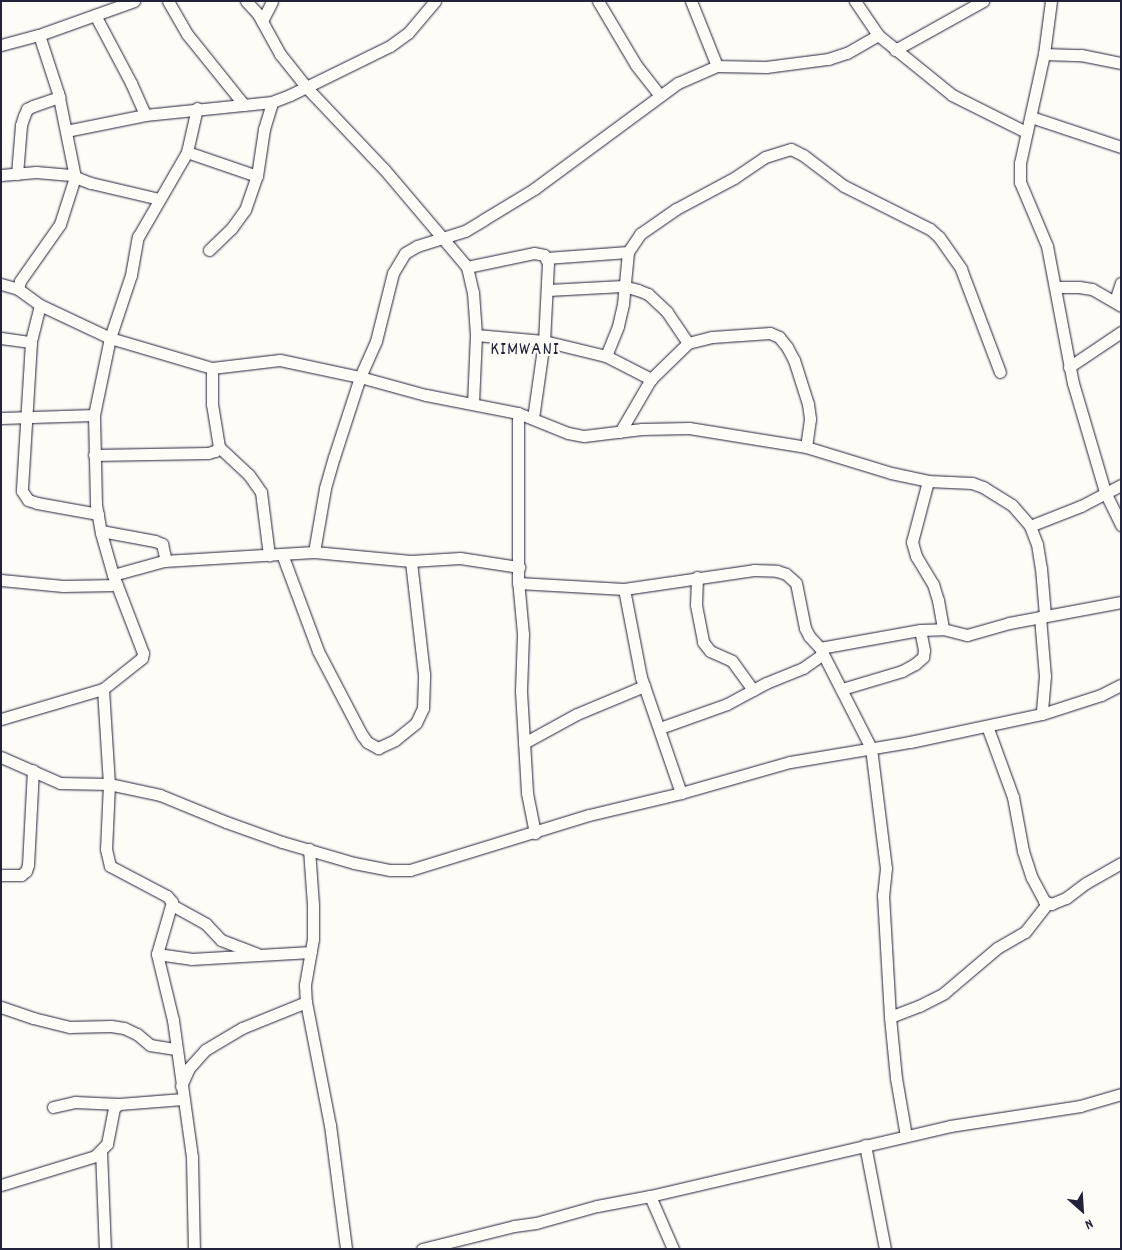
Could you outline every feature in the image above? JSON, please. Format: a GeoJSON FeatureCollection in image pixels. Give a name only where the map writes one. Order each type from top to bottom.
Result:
{"type":"FeatureCollection","features":[{"type":"Feature","properties":{"kind":"street"},"geometry":{"type":"LineString","coordinates":[[1,45],[39,35],[134,1]]}},
{"type":"Feature","properties":{"kind":"street"},"geometry":{"type":"LineString","coordinates":[[168,1],[187,34],[244,105]]}},
{"type":"Feature","properties":{"kind":"street"},"geometry":{"type":"LineString","coordinates":[[246,1],[262,21],[280,54],[307,88],[384,169],[467,267],[473,292],[476,335],[473,403]]}},
{"type":"Feature","properties":{"kind":"street"},"geometry":{"type":"LineString","coordinates":[[262,21],[272,1]]}},
{"type":"Feature","properties":{"kind":"street"},"geometry":{"type":"LineString","coordinates":[[66,131],[145,115],[197,108],[272,102],[307,88],[390,46],[408,33],[435,1]]}},
{"type":"Feature","properties":{"kind":"street"},"geometry":{"type":"LineString","coordinates":[[598,1],[636,65],[660,96]]}},
{"type":"Feature","properties":{"kind":"street"},"geometry":{"type":"LineString","coordinates":[[691,1],[717,66]]}},
{"type":"Feature","properties":{"kind":"street"},"geometry":{"type":"LineString","coordinates":[[855,1],[878,35],[965,104],[1026,132]]}},
{"type":"Feature","properties":{"kind":"street"},"geometry":{"type":"LineString","coordinates":[[895,50],[983,1]]}},
{"type":"Feature","properties":{"kind":"street"},"geometry":{"type":"LineString","coordinates":[[1051,1],[1044,54],[1020,163],[1020,182],[1044,239],[1056,287],[1069,367],[1087,436],[1105,492],[1121,525]]}},
{"type":"Feature","properties":{"kind":"street"},"geometry":{"type":"LineString","coordinates":[[95,15],[131,83],[145,115]]}},
{"type":"Feature","properties":{"kind":"street"},"geometry":{"type":"LineString","coordinates":[[18,289],[20,281],[60,224],[75,176],[59,97],[39,35]]}},
{"type":"Feature","properties":{"kind":"street"},"geometry":{"type":"LineString","coordinates":[[314,552],[325,488],[360,377],[376,341],[393,273],[405,253],[465,231],[534,188],[678,83],[717,66],[766,67],[808,63],[847,53],[878,35]]}},
{"type":"Feature","properties":{"kind":"street"},"geometry":{"type":"LineString","coordinates":[[1044,54],[1081,55],[1121,63]]}},
{"type":"Feature","properties":{"kind":"street"},"geometry":{"type":"LineString","coordinates":[[17,174],[20,125],[27,109],[59,97]]}},
{"type":"Feature","properties":{"kind":"street"},"geometry":{"type":"LineString","coordinates":[[209,250],[231,229],[246,210],[257,176],[264,129],[272,102]]}},
{"type":"Feature","properties":{"kind":"street"},"geometry":{"type":"LineString","coordinates":[[1,719],[103,689],[142,658],[143,653],[116,580],[101,531],[94,455],[94,415],[110,338],[131,275],[138,237],[187,152],[197,108]]}},
{"type":"Feature","properties":{"kind":"street"},"geometry":{"type":"LineString","coordinates":[[1031,116],[1121,147]]}},
{"type":"Feature","properties":{"kind":"street"},"geometry":{"type":"LineString","coordinates":[[606,356],[618,326],[623,304],[623,286],[628,252],[640,234],[655,222],[734,178],[765,157],[791,149],[803,155],[844,186],[930,229],[939,238],[961,270],[1000,372]]}},
{"type":"Feature","properties":{"kind":"street"},"geometry":{"type":"LineString","coordinates":[[187,152],[257,176]]}},
{"type":"Feature","properties":{"kind":"street"},"geometry":{"type":"LineString","coordinates":[[1,175],[75,176],[91,183],[159,199]]}},
{"type":"Feature","properties":{"kind":"street"},"geometry":{"type":"LineString","coordinates":[[546,258],[628,252]]}},
{"type":"Feature","properties":{"kind":"street"},"geometry":{"type":"LineString","coordinates":[[467,267],[534,253],[540,253],[546,258],[548,263],[548,290],[544,341],[533,418]]}},
{"type":"Feature","properties":{"kind":"street"},"geometry":{"type":"LineString","coordinates":[[1056,287],[1092,289],[1118,303],[1121,283]]}},
{"type":"Feature","properties":{"kind":"street"},"geometry":{"type":"LineString","coordinates":[[1,284],[18,289],[40,305],[110,338],[212,368],[280,360],[360,377],[426,395],[518,413],[568,433],[584,436],[642,429],[689,428],[806,447],[891,473],[928,481],[972,483],[983,487],[1012,506],[1030,526],[1037,544],[1041,568],[1045,676],[1042,714]]}},
{"type":"Feature","properties":{"kind":"street"},"geometry":{"type":"LineString","coordinates":[[548,290],[623,286],[638,290],[655,300],[667,312],[688,343]]}},
{"type":"Feature","properties":{"kind":"street"},"geometry":{"type":"LineString","coordinates":[[40,305],[31,342],[22,491],[28,500],[37,503],[98,514]]}},
{"type":"Feature","properties":{"kind":"street"},"geometry":{"type":"LineString","coordinates":[[1069,367],[1121,332]]}},
{"type":"Feature","properties":{"kind":"street"},"geometry":{"type":"LineString","coordinates":[[620,432],[651,380],[688,343],[712,337],[770,333],[779,337],[794,360],[808,404],[810,419],[806,447]]}},
{"type":"Feature","properties":{"kind":"street"},"geometry":{"type":"LineString","coordinates":[[476,335],[544,341],[606,356],[651,380]]}},
{"type":"Feature","properties":{"kind":"street"},"geometry":{"type":"LineString","coordinates":[[1,338],[31,342]]}},
{"type":"Feature","properties":{"kind":"street"},"geometry":{"type":"LineString","coordinates":[[212,368],[212,404],[219,447],[250,475],[261,492],[269,555]]}},
{"type":"Feature","properties":{"kind":"street"},"geometry":{"type":"LineString","coordinates":[[518,413],[518,583],[523,634],[521,691],[528,794],[535,833]]}},
{"type":"Feature","properties":{"kind":"street"},"geometry":{"type":"LineString","coordinates":[[1,418],[94,415]]}},
{"type":"Feature","properties":{"kind":"street"},"geometry":{"type":"LineString","coordinates":[[94,455],[208,453],[219,447]]}},
{"type":"Feature","properties":{"kind":"street"},"geometry":{"type":"LineString","coordinates":[[928,481],[912,542],[916,556],[933,584],[943,630]]}},
{"type":"Feature","properties":{"kind":"street"},"geometry":{"type":"LineString","coordinates":[[1030,526],[1081,506],[1121,485]]}},
{"type":"Feature","properties":{"kind":"street"},"geometry":{"type":"LineString","coordinates":[[101,531],[162,544],[166,561]]}},
{"type":"Feature","properties":{"kind":"street"},"geometry":{"type":"LineString","coordinates":[[1,580],[63,586],[116,580],[166,561],[314,552],[411,561],[460,558],[519,567]]}},
{"type":"Feature","properties":{"kind":"street"},"geometry":{"type":"LineString","coordinates":[[282,554],[299,606],[322,659],[362,735],[367,742],[378,748],[395,740],[416,722],[423,708],[424,674],[411,561]]}},
{"type":"Feature","properties":{"kind":"street"},"geometry":{"type":"LineString","coordinates":[[518,583],[624,589],[754,570],[786,574],[796,583],[809,636],[822,651],[871,748],[886,868],[884,895],[890,1017],[896,1078],[906,1136]]}},
{"type":"Feature","properties":{"kind":"street"},"geometry":{"type":"LineString","coordinates":[[697,577],[696,606],[703,642],[710,651],[732,661],[753,690]]}},
{"type":"Feature","properties":{"kind":"street"},"geometry":{"type":"LineString","coordinates":[[624,589],[630,628],[644,686],[660,728],[680,793]]}},
{"type":"Feature","properties":{"kind":"street"},"geometry":{"type":"LineString","coordinates":[[660,728],[675,721],[727,704],[753,690],[803,668],[822,651],[839,646],[920,630],[943,630],[967,635],[1042,616],[1121,602]]}},
{"type":"Feature","properties":{"kind":"street"},"geometry":{"type":"LineString","coordinates":[[842,689],[895,673],[915,664],[923,657],[924,650],[920,630]]}},
{"type":"Feature","properties":{"kind":"street"},"geometry":{"type":"LineString","coordinates":[[1,757],[60,783],[108,784],[160,795],[226,822],[309,850],[354,863],[390,870],[410,870],[589,815],[680,793],[790,762],[1042,714],[1101,695],[1121,685]]}},
{"type":"Feature","properties":{"kind":"street"},"geometry":{"type":"LineString","coordinates":[[524,744],[577,714],[644,686]]}},
{"type":"Feature","properties":{"kind":"street"},"geometry":{"type":"LineString","coordinates":[[103,689],[108,784],[106,849],[110,866],[167,896],[172,905],[206,924],[221,940],[262,956]]}},
{"type":"Feature","properties":{"kind":"street"},"geometry":{"type":"LineString","coordinates":[[987,726],[1010,787],[1023,851],[1032,878],[1041,897],[1048,903]]}},
{"type":"Feature","properties":{"kind":"street"},"geometry":{"type":"LineString","coordinates":[[1,875],[21,875],[28,865],[33,770]]}},
{"type":"Feature","properties":{"kind":"street"},"geometry":{"type":"LineString","coordinates":[[309,850],[313,905],[311,952],[305,985],[306,1002],[330,1125],[346,1249]]}},
{"type":"Feature","properties":{"kind":"street"},"geometry":{"type":"LineString","coordinates":[[890,1017],[918,1006],[944,992],[997,948],[1025,932],[1048,903],[1066,898],[1086,883],[1120,867]]}},
{"type":"Feature","properties":{"kind":"street"},"geometry":{"type":"LineString","coordinates":[[172,905],[157,954],[173,1020],[180,1086],[193,1164],[194,1249]]}},
{"type":"Feature","properties":{"kind":"street"},"geometry":{"type":"LineString","coordinates":[[157,954],[191,959],[311,952]]}},
{"type":"Feature","properties":{"kind":"street"},"geometry":{"type":"LineString","coordinates":[[180,1086],[189,1068],[204,1050],[242,1028],[306,1002]]}},
{"type":"Feature","properties":{"kind":"street"},"geometry":{"type":"LineString","coordinates":[[1,1006],[33,1018],[70,1027],[111,1026],[124,1028],[137,1034],[150,1045],[176,1049]]}},
{"type":"Feature","properties":{"kind":"street"},"geometry":{"type":"LineString","coordinates":[[422,1249],[597,1206],[650,1196],[865,1145],[973,1122],[1080,1106],[1121,1094]]}},
{"type":"Feature","properties":{"kind":"street"},"geometry":{"type":"LineString","coordinates":[[53,1107],[75,1102],[119,1104],[182,1099]]}},
{"type":"Feature","properties":{"kind":"street"},"geometry":{"type":"LineString","coordinates":[[1,1185],[86,1160],[102,1151],[107,1144],[114,1108],[119,1104]]}},
{"type":"Feature","properties":{"kind":"street"},"geometry":{"type":"LineString","coordinates":[[865,1145],[885,1249]]}},
{"type":"Feature","properties":{"kind":"street"},"geometry":{"type":"LineString","coordinates":[[102,1151],[106,1249]]}},
{"type":"Feature","properties":{"kind":"street"},"geometry":{"type":"LineString","coordinates":[[650,1196],[673,1249]]}},
{"type":"Feature","properties":{"kind":"district","name":"KIMWANI"},"geometry":{"type":"Point","coordinates":[525,351]}}]}
